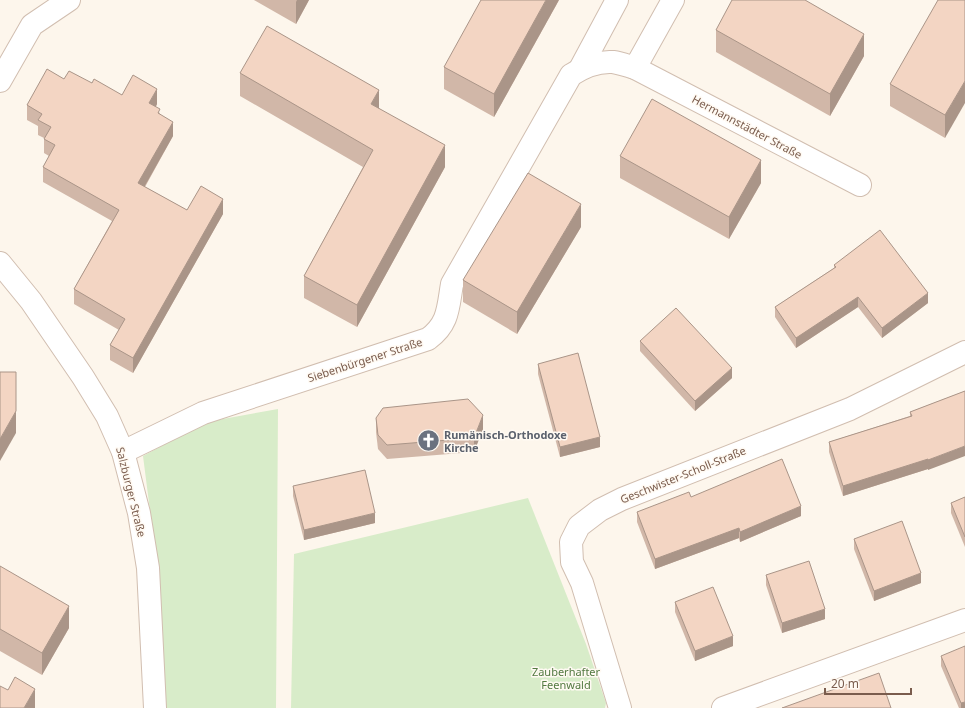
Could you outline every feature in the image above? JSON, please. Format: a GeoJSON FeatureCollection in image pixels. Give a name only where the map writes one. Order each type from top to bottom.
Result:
{"type":"FeatureCollection","features":[{"type":"Feature","properties":{"kind":"street"},"geometry":{"type":"LineString","coordinates":[[3,70],[32,25],[70,0]]}},
{"type":"Feature","properties":{"kind":"street","name":"Siebenbürgener Straße"},"geometry":{"type":"LineString","coordinates":[[580,69],[617,0]]}},
{"type":"Feature","properties":{"kind":"street"},"geometry":{"type":"LineString","coordinates":[[635,68],[673,0]]}},
{"type":"Feature","properties":{"kind":"street","name":"Siebenbürgener Straße"},"geometry":{"type":"LineString","coordinates":[[124,452],[203,413],[428,339],[436,333],[443,325],[452,284],[571,76],[580,69],[598,63],[614,62],[635,68]]}},
{"type":"Feature","properties":{"kind":"street","name":"Hermannstädter Straße"},"geometry":{"type":"LineString","coordinates":[[635,68],[860,185]]}},
{"type":"Feature","properties":{"kind":"street","name":"Salzburger Straße"},"geometry":{"type":"LineString","coordinates":[[0,263],[31,301],[83,377],[107,416],[124,452],[138,513],[148,568],[155,708]]}},
{"type":"Feature","properties":{"kind":"street","name":"Geschwister-Scholl-Straße"},"geometry":{"type":"LineString","coordinates":[[620,708],[582,583],[572,562],[571,542],[579,526],[600,510],[622,499],[850,409],[965,352]]}},
{"type":"Feature","properties":{"kind":"street"},"geometry":{"type":"LineString","coordinates":[[723,708],[965,620]]}},
{"type":"Feature","properties":{"kind":"green space"},"geometry":{"type":"Polygon","coordinates":[[[278,409],[276,708],[166,708],[158,573],[143,456],[206,422],[278,409]]]}},
{"type":"Feature","properties":{"kind":"green space","name":"Zauberhafter Feenwald"},"geometry":{"type":"Polygon","coordinates":[[[528,498],[586,644],[606,703],[605,708],[291,708],[294,554],[528,498]]]}},
{"type":"Feature","properties":{"kind":"building"},"geometry":{"type":"Polygon","coordinates":[[[481,0],[546,0],[494,94],[444,67],[481,0]]]}},
{"type":"Feature","properties":{"kind":"building"},"geometry":{"type":"Polygon","coordinates":[[[732,0],[805,0],[864,34],[830,94],[716,30],[732,0]]]}},
{"type":"Feature","properties":{"kind":"building"},"geometry":{"type":"Polygon","coordinates":[[[938,0],[965,0],[965,81],[945,115],[890,84],[938,0]]]}},
{"type":"Feature","properties":{"kind":"building"},"geometry":{"type":"Polygon","coordinates":[[[267,26],[379,90],[371,104],[445,145],[357,305],[304,276],[373,150],[240,73],[267,26]]]}},
{"type":"Feature","properties":{"kind":"building"},"geometry":{"type":"Polygon","coordinates":[[[47,69],[64,79],[69,71],[92,83],[94,79],[122,95],[133,75],[157,89],[149,103],[160,109],[158,113],[173,122],[138,183],[187,210],[201,186],[223,199],[133,358],[110,345],[125,319],[74,289],[119,210],[43,167],[55,145],[44,139],[51,127],[38,120],[42,114],[27,105],[47,69]]]}},
{"type":"Feature","properties":{"kind":"building"},"geometry":{"type":"Polygon","coordinates":[[[652,99],[761,160],[729,217],[620,156],[652,99]]]}},
{"type":"Feature","properties":{"kind":"building"},"geometry":{"type":"Polygon","coordinates":[[[528,173],[581,204],[517,312],[463,280],[528,173]]]}},
{"type":"Feature","properties":{"kind":"building"},"geometry":{"type":"Polygon","coordinates":[[[880,230],[928,293],[882,328],[858,297],[796,338],[775,307],[836,267],[834,265],[880,230]]]}},
{"type":"Feature","properties":{"kind":"building"},"geometry":{"type":"Polygon","coordinates":[[[676,308],[732,368],[695,401],[640,341],[676,308]]]}},
{"type":"Feature","properties":{"kind":"building"},"geometry":{"type":"Polygon","coordinates":[[[578,353],[600,437],[560,447],[538,364],[578,353]]]}},
{"type":"Feature","properties":{"kind":"building"},"geometry":{"type":"Polygon","coordinates":[[[0,372],[16,372],[16,411],[0,439],[0,372]]]}},
{"type":"Feature","properties":{"kind":"building"},"geometry":{"type":"Polygon","coordinates":[[[965,391],[965,446],[928,460],[843,486],[829,442],[912,416],[910,412],[965,391]]]}},
{"type":"Feature","properties":{"kind":"building","name":"Rumänisch-Orthodoxe Kirche"},"geometry":{"type":"Polygon","coordinates":[[[468,399],[483,415],[474,438],[387,445],[378,435],[376,418],[383,408],[468,399]]]}},
{"type":"Feature","properties":{"kind":"building"},"geometry":{"type":"Polygon","coordinates":[[[782,459],[801,506],[740,532],[739,528],[655,559],[637,512],[689,492],[691,497],[782,459]]]}},
{"type":"Feature","properties":{"kind":"building"},"geometry":{"type":"Polygon","coordinates":[[[365,470],[375,513],[304,530],[293,486],[365,470]]]}},
{"type":"Feature","properties":{"kind":"building"},"geometry":{"type":"Polygon","coordinates":[[[965,497],[965,537],[951,503],[965,497]]]}},
{"type":"Feature","properties":{"kind":"building"},"geometry":{"type":"Polygon","coordinates":[[[902,521],[921,573],[874,591],[854,539],[902,521]]]}},
{"type":"Feature","properties":{"kind":"building"},"geometry":{"type":"Polygon","coordinates":[[[809,561],[825,609],[782,623],[766,575],[809,561]]]}},
{"type":"Feature","properties":{"kind":"building"},"geometry":{"type":"Polygon","coordinates":[[[0,566],[69,606],[42,653],[0,629],[0,566]]]}},
{"type":"Feature","properties":{"kind":"building"},"geometry":{"type":"Polygon","coordinates":[[[713,587],[733,636],[695,651],[675,602],[713,587]]]}},
{"type":"Feature","properties":{"kind":"building"},"geometry":{"type":"Polygon","coordinates":[[[965,646],[965,702],[961,703],[941,656],[965,646]]]}},
{"type":"Feature","properties":{"kind":"building"},"geometry":{"type":"Polygon","coordinates":[[[879,673],[891,708],[782,708],[879,673]]]}},
{"type":"Feature","properties":{"kind":"building"},"geometry":{"type":"Polygon","coordinates":[[[15,677],[35,689],[24,708],[0,708],[0,686],[8,690],[15,677]]]}},
{"type":"Feature","properties":{"kind":"place","name":"Rumänisch-Orthodoxe Kirche"},"geometry":{"type":"Point","coordinates":[428,441]}}]}
